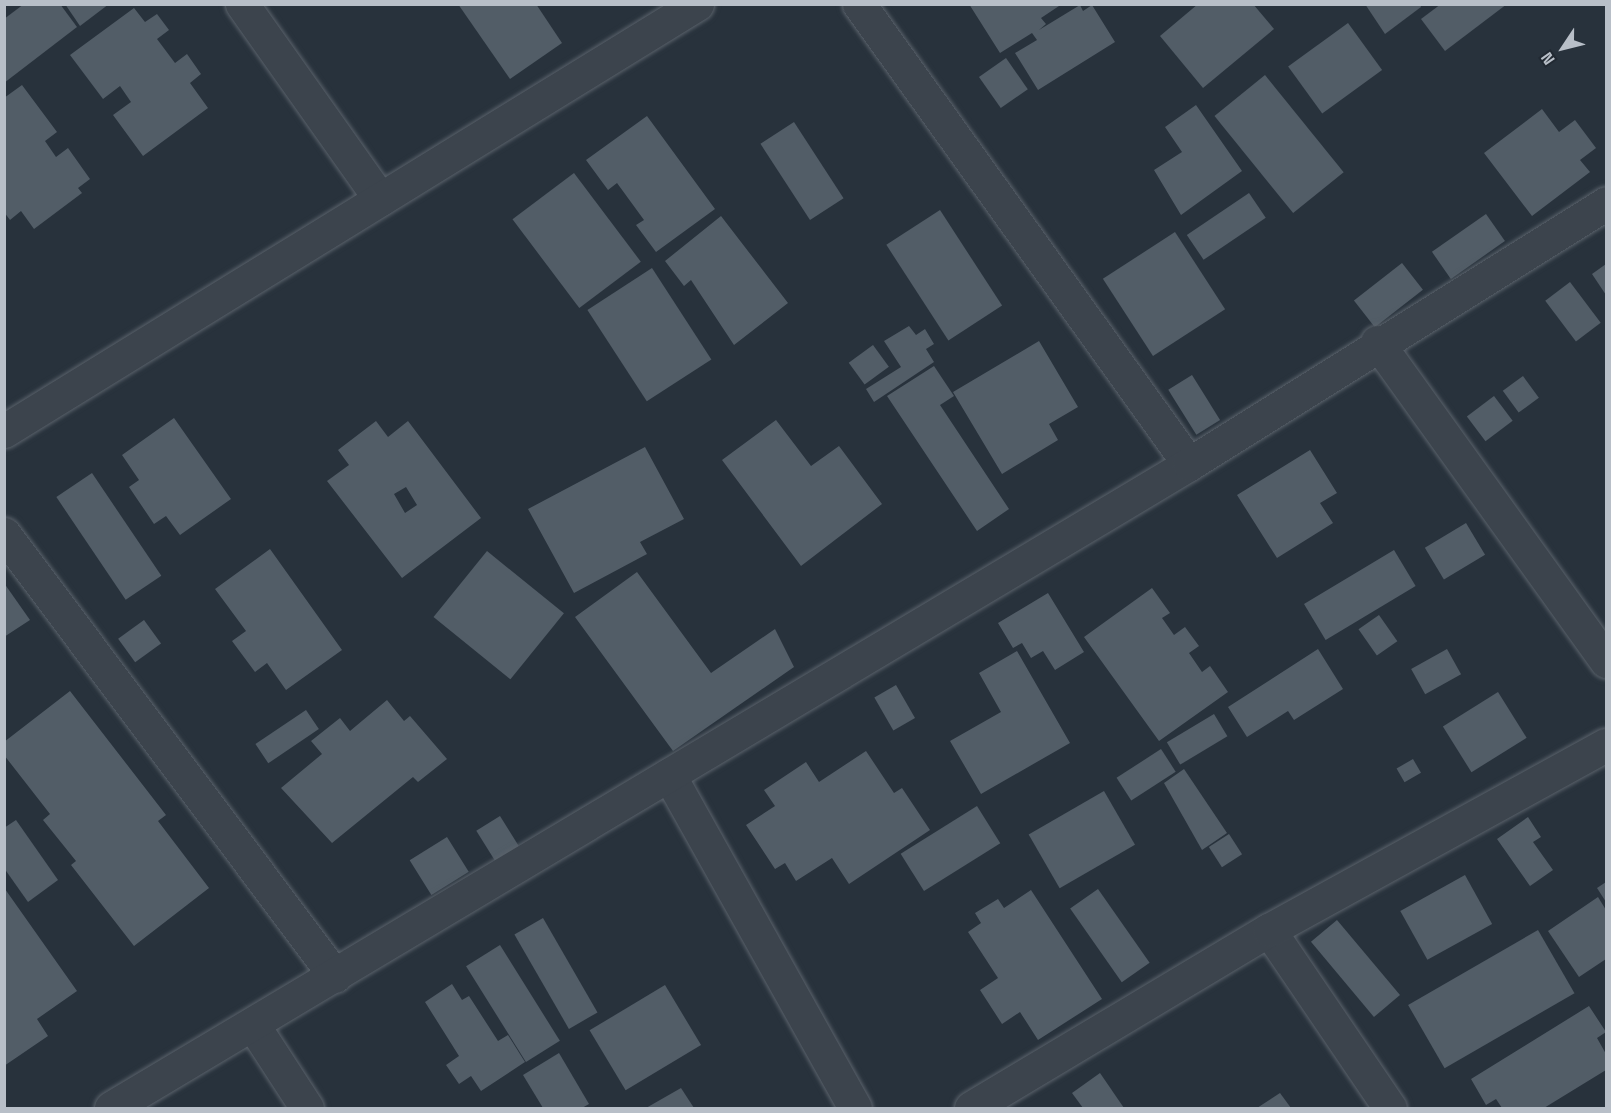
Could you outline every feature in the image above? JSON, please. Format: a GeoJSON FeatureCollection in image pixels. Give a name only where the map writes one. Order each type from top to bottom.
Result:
{"type":"FeatureCollection","features":[{"type":"Feature","properties":{"kind":"street"},"geometry":{"type":"LineString","coordinates":[[242,4],[380,199]]}},
{"type":"Feature","properties":{"kind":"street"},"geometry":{"type":"LineString","coordinates":[[4,431],[698,4]]}},
{"type":"Feature","properties":{"kind":"street"},"geometry":{"type":"LineString","coordinates":[[859,4],[1189,464]]}},
{"type":"Feature","properties":{"kind":"street"},"geometry":{"type":"LineString","coordinates":[[111,1108],[253,1026],[1189,464],[1377,342],[1606,203]]}},
{"type":"Feature","properties":{"kind":"street"},"geometry":{"type":"LineString","coordinates":[[1377,342],[1606,661]]}},
{"type":"Feature","properties":{"kind":"street"},"geometry":{"type":"LineString","coordinates":[[4,534],[335,976]]}},
{"type":"Feature","properties":{"kind":"street"},"geometry":{"type":"LineString","coordinates":[[971,1108],[1269,930],[1606,745]]}},
{"type":"Feature","properties":{"kind":"street"},"geometry":{"type":"LineString","coordinates":[[669,775],[855,1108]]}},
{"type":"Feature","properties":{"kind":"street"},"geometry":{"type":"LineString","coordinates":[[1269,930],[1390,1108]]}},
{"type":"Feature","properties":{"kind":"street"},"geometry":{"type":"LineString","coordinates":[[253,1026],[307,1108]]}},
{"type":"Feature","properties":{"kind":"building"},"geometry":{"type":"Polygon","coordinates":[[[24,4],[60,4],[77,27],[4,83],[4,19],[24,4]]]}},
{"type":"Feature","properties":{"kind":"building"},"geometry":{"type":"Polygon","coordinates":[[[65,4],[109,4],[80,26],[65,4]]]}},
{"type":"Feature","properties":{"kind":"building"},"geometry":{"type":"Polygon","coordinates":[[[458,4],[536,4],[562,43],[510,79],[458,4]]]}},
{"type":"Feature","properties":{"kind":"building"},"geometry":{"type":"Polygon","coordinates":[[[969,4],[1062,4],[1041,18],[1046,24],[1039,30],[1080,5],[1083,11],[1092,5],[1115,42],[1038,90],[1015,53],[1037,40],[1032,33],[1000,53],[969,4]]]}},
{"type":"Feature","properties":{"kind":"building"},"geometry":{"type":"Polygon","coordinates":[[[1198,4],[1253,4],[1274,29],[1203,88],[1160,36],[1198,4]]]}},
{"type":"Feature","properties":{"kind":"building"},"geometry":{"type":"Polygon","coordinates":[[[1365,4],[1420,4],[1421,7],[1385,34],[1365,4]]]}},
{"type":"Feature","properties":{"kind":"building"},"geometry":{"type":"Polygon","coordinates":[[[1441,4],[1507,4],[1445,51],[1421,19],[1441,4]]]}},
{"type":"Feature","properties":{"kind":"building"},"geometry":{"type":"Polygon","coordinates":[[[134,8],[145,22],[157,14],[169,30],[157,39],[175,63],[187,54],[201,74],[190,83],[208,108],[143,156],[113,115],[131,102],[120,86],[103,99],[70,55],[134,8]]]}},
{"type":"Feature","properties":{"kind":"building"},"geometry":{"type":"Polygon","coordinates":[[[1348,23],[1382,70],[1322,113],[1288,66],[1348,23]]]}},
{"type":"Feature","properties":{"kind":"building"},"geometry":{"type":"Polygon","coordinates":[[[1006,58],[1028,89],[1001,108],[979,77],[1006,58]]]}},
{"type":"Feature","properties":{"kind":"building"},"geometry":{"type":"Polygon","coordinates":[[[1265,75],[1344,172],[1293,213],[1214,116],[1265,75]]]}},
{"type":"Feature","properties":{"kind":"building"},"geometry":{"type":"Polygon","coordinates":[[[22,85],[57,132],[45,141],[56,157],[68,148],[90,179],[78,188],[82,193],[34,229],[21,211],[10,220],[4,212],[4,98],[22,85]]]}},
{"type":"Feature","properties":{"kind":"building"},"geometry":{"type":"Polygon","coordinates":[[[1196,105],[1242,171],[1181,215],[1154,170],[1182,152],[1165,127],[1196,105]]]}},
{"type":"Feature","properties":{"kind":"building"},"geometry":{"type":"Polygon","coordinates":[[[1542,109],[1559,132],[1575,120],[1596,148],[1580,160],[1590,172],[1532,216],[1484,153],[1542,109]]]}},
{"type":"Feature","properties":{"kind":"building"},"geometry":{"type":"Polygon","coordinates":[[[647,116],[715,209],[656,252],[636,225],[644,220],[617,183],[608,190],[586,160],[647,116]]]}},
{"type":"Feature","properties":{"kind":"building"},"geometry":{"type":"Polygon","coordinates":[[[794,122],[844,198],[810,220],[760,144],[794,122]]]}},
{"type":"Feature","properties":{"kind":"building"},"geometry":{"type":"Polygon","coordinates":[[[574,173],[641,262],[579,308],[513,219],[574,173]]]}},
{"type":"Feature","properties":{"kind":"building"},"geometry":{"type":"Polygon","coordinates":[[[1249,193],[1266,218],[1204,260],[1187,235],[1249,193]]]}},
{"type":"Feature","properties":{"kind":"building"},"geometry":{"type":"Polygon","coordinates":[[[940,210],[1002,306],[948,340],[886,245],[940,210]]]}},
{"type":"Feature","properties":{"kind":"building"},"geometry":{"type":"Polygon","coordinates":[[[1486,214],[1505,241],[1451,279],[1432,252],[1486,214]]]}},
{"type":"Feature","properties":{"kind":"building"},"geometry":{"type":"Polygon","coordinates":[[[721,216],[788,303],[734,345],[691,280],[684,286],[665,261],[721,216]]]}},
{"type":"Feature","properties":{"kind":"building"},"geometry":{"type":"Polygon","coordinates":[[[1175,232],[1225,309],[1153,356],[1103,279],[1175,232]]]}},
{"type":"Feature","properties":{"kind":"building"},"geometry":{"type":"Polygon","coordinates":[[[1402,263],[1423,290],[1375,327],[1354,301],[1402,263]]]}},
{"type":"Feature","properties":{"kind":"building"},"geometry":{"type":"Polygon","coordinates":[[[1606,264],[1606,295],[1592,274],[1606,264]]]}},
{"type":"Feature","properties":{"kind":"building"},"geometry":{"type":"Polygon","coordinates":[[[652,268],[711,359],[647,401],[587,310],[652,268]]]}},
{"type":"Feature","properties":{"kind":"building"},"geometry":{"type":"Polygon","coordinates":[[[1570,282],[1601,323],[1576,341],[1545,301],[1570,282]]]}},
{"type":"Feature","properties":{"kind":"building"},"geometry":{"type":"Polygon","coordinates":[[[909,326],[916,335],[925,329],[934,344],[926,349],[934,362],[874,402],[866,389],[901,367],[884,341],[909,326]]]}},
{"type":"Feature","properties":{"kind":"building"},"geometry":{"type":"Polygon","coordinates":[[[1039,341],[1078,407],[1049,424],[1058,440],[1002,474],[953,392],[1039,341]]]}},
{"type":"Feature","properties":{"kind":"building"},"geometry":{"type":"Polygon","coordinates":[[[873,345],[889,367],[865,384],[849,363],[873,345]]]}},
{"type":"Feature","properties":{"kind":"building"},"geometry":{"type":"Polygon","coordinates":[[[934,366],[954,396],[940,405],[1009,509],[977,531],[887,396],[934,366]]]}},
{"type":"Feature","properties":{"kind":"building"},"geometry":{"type":"Polygon","coordinates":[[[1192,375],[1220,420],[1196,435],[1168,390],[1192,375]]]}},
{"type":"Feature","properties":{"kind":"building"},"geometry":{"type":"Polygon","coordinates":[[[1523,376],[1539,398],[1519,413],[1503,391],[1523,376]]]}},
{"type":"Feature","properties":{"kind":"building"},"geometry":{"type":"Polygon","coordinates":[[[1494,396],[1513,421],[1486,441],[1467,416],[1494,396]]]}},
{"type":"Feature","properties":{"kind":"building"},"geometry":{"type":"Polygon","coordinates":[[[174,418],[231,499],[180,535],[166,516],[154,524],[129,487],[139,480],[122,455],[174,418]]]}},
{"type":"Feature","properties":{"kind":"building"},"geometry":{"type":"Polygon","coordinates":[[[776,420],[811,466],[839,446],[882,504],[801,566],[722,460],[776,420]]]}},
{"type":"Feature","properties":{"kind":"building"},"geometry":{"type":"Polygon","coordinates":[[[376,421],[388,437],[408,421],[481,518],[402,578],[327,481],[349,465],[338,450],[376,421]],[[406,487],[394,494],[405,513],[417,505],[406,487]]]}},
{"type":"Feature","properties":{"kind":"building"},"geometry":{"type":"Polygon","coordinates":[[[645,447],[684,519],[640,542],[647,554],[574,593],[528,509],[645,447]]]}},
{"type":"Feature","properties":{"kind":"building"},"geometry":{"type":"Polygon","coordinates":[[[1310,450],[1337,493],[1320,503],[1333,523],[1277,558],[1237,495],[1310,450]]]}},
{"type":"Feature","properties":{"kind":"building"},"geometry":{"type":"Polygon","coordinates":[[[92,473],[161,576],[126,600],[56,497],[92,473]]]}},
{"type":"Feature","properties":{"kind":"building"},"geometry":{"type":"Polygon","coordinates":[[[1466,523],[1485,555],[1444,579],[1425,548],[1466,523]]]}},
{"type":"Feature","properties":{"kind":"building"},"geometry":{"type":"Polygon","coordinates":[[[270,549],[342,650],[286,690],[267,663],[255,672],[232,641],[246,631],[215,589],[270,549]]]}},
{"type":"Feature","properties":{"kind":"building"},"geometry":{"type":"Polygon","coordinates":[[[1394,550],[1416,586],[1326,640],[1304,604],[1394,550]]]}},
{"type":"Feature","properties":{"kind":"building"},"geometry":{"type":"Polygon","coordinates":[[[487,551],[564,613],[510,679],[434,617],[487,551]]]}},
{"type":"Feature","properties":{"kind":"building"},"geometry":{"type":"Polygon","coordinates":[[[637,572],[711,673],[775,629],[794,667],[673,751],[575,617],[637,572]]]}},
{"type":"Feature","properties":{"kind":"building"},"geometry":{"type":"Polygon","coordinates":[[[4,583],[30,620],[4,637],[4,583]]]}},
{"type":"Feature","properties":{"kind":"building"},"geometry":{"type":"Polygon","coordinates":[[[1152,588],[1170,613],[1162,618],[1174,635],[1185,627],[1199,646],[1189,653],[1202,672],[1210,666],[1228,692],[1159,741],[1084,637],[1152,588]]]}},
{"type":"Feature","properties":{"kind":"building"},"geometry":{"type":"Polygon","coordinates":[[[1048,593],[1084,652],[1055,670],[1043,651],[1031,658],[1022,643],[1013,648],[998,623],[1048,593]]]}},
{"type":"Feature","properties":{"kind":"building"},"geometry":{"type":"Polygon","coordinates":[[[1379,615],[1397,641],[1377,656],[1359,629],[1379,615]]]}},
{"type":"Feature","properties":{"kind":"building"},"geometry":{"type":"Polygon","coordinates":[[[144,620],[161,643],[135,662],[118,639],[144,620]]]}},
{"type":"Feature","properties":{"kind":"building"},"geometry":{"type":"Polygon","coordinates":[[[1318,649],[1343,689],[1294,720],[1288,711],[1247,737],[1228,707],[1318,649]]]}},
{"type":"Feature","properties":{"kind":"building"},"geometry":{"type":"Polygon","coordinates":[[[1447,649],[1461,674],[1425,694],[1411,669],[1447,649]]]}},
{"type":"Feature","properties":{"kind":"building"},"geometry":{"type":"Polygon","coordinates":[[[1017,651],[1070,743],[981,794],[950,741],[1001,712],[979,673],[1017,651]]]}},
{"type":"Feature","properties":{"kind":"building"},"geometry":{"type":"Polygon","coordinates":[[[896,685],[915,718],[893,730],[874,698],[896,685]]]}},
{"type":"Feature","properties":{"kind":"building"},"geometry":{"type":"Polygon","coordinates":[[[70,691],[166,815],[158,821],[209,888],[134,946],[71,865],[76,861],[43,820],[50,814],[4,755],[4,742],[70,691]]]}},
{"type":"Feature","properties":{"kind":"building"},"geometry":{"type":"Polygon","coordinates":[[[1498,692],[1527,738],[1471,772],[1443,726],[1498,692]]]}},
{"type":"Feature","properties":{"kind":"building"},"geometry":{"type":"Polygon","coordinates":[[[387,700],[404,721],[410,716],[447,759],[418,782],[413,777],[332,843],[281,788],[322,754],[311,741],[340,718],[350,731],[387,700]]]}},
{"type":"Feature","properties":{"kind":"building"},"geometry":{"type":"Polygon","coordinates":[[[306,710],[319,729],[268,763],[255,744],[306,710]]]}},
{"type":"Feature","properties":{"kind":"building"},"geometry":{"type":"Polygon","coordinates":[[[1214,714],[1227,736],[1180,765],[1167,742],[1214,714]]]}},
{"type":"Feature","properties":{"kind":"building"},"geometry":{"type":"Polygon","coordinates":[[[1161,749],[1176,772],[1131,801],[1117,778],[1161,749]]]}},
{"type":"Feature","properties":{"kind":"building"},"geometry":{"type":"Polygon","coordinates":[[[866,751],[894,793],[902,788],[930,830],[849,884],[832,858],[796,881],[785,863],[775,869],[746,825],[775,806],[764,790],[806,762],[819,782],[866,751]]]}},
{"type":"Feature","properties":{"kind":"building"},"geometry":{"type":"Polygon","coordinates":[[[1413,759],[1421,773],[1405,782],[1397,769],[1413,759]]]}},
{"type":"Feature","properties":{"kind":"building"},"geometry":{"type":"Polygon","coordinates":[[[1184,769],[1227,833],[1202,850],[1164,783],[1184,769]]]}},
{"type":"Feature","properties":{"kind":"building"},"geometry":{"type":"Polygon","coordinates":[[[1104,791],[1135,845],[1060,888],[1029,834],[1104,791]]]}},
{"type":"Feature","properties":{"kind":"building"},"geometry":{"type":"Polygon","coordinates":[[[977,806],[1000,843],[924,891],[901,854],[977,806]]]}},
{"type":"Feature","properties":{"kind":"building"},"geometry":{"type":"Polygon","coordinates":[[[500,816],[519,847],[495,861],[476,831],[500,816]]]}},
{"type":"Feature","properties":{"kind":"building"},"geometry":{"type":"Polygon","coordinates":[[[1528,817],[1541,837],[1533,842],[1553,870],[1530,886],[1497,839],[1528,817]]]}},
{"type":"Feature","properties":{"kind":"building"},"geometry":{"type":"Polygon","coordinates":[[[16,820],[58,880],[28,902],[4,868],[4,828],[16,820]]]}},
{"type":"Feature","properties":{"kind":"building"},"geometry":{"type":"Polygon","coordinates":[[[1229,834],[1242,854],[1222,867],[1209,847],[1229,834]]]}},
{"type":"Feature","properties":{"kind":"building"},"geometry":{"type":"Polygon","coordinates":[[[447,837],[469,872],[431,895],[410,860],[447,837]]]}},
{"type":"Feature","properties":{"kind":"building"},"geometry":{"type":"Polygon","coordinates":[[[1465,875],[1492,924],[1427,960],[1400,911],[1465,875]]]}},
{"type":"Feature","properties":{"kind":"building"},"geometry":{"type":"Polygon","coordinates":[[[1606,882],[1606,902],[1597,888],[1606,882]]]}},
{"type":"Feature","properties":{"kind":"building"},"geometry":{"type":"Polygon","coordinates":[[[5,889],[77,991],[37,1019],[48,1036],[4,1066],[5,889]]]}},
{"type":"Feature","properties":{"kind":"building"},"geometry":{"type":"Polygon","coordinates":[[[1098,889],[1150,963],[1122,982],[1070,909],[1098,889]]]}},
{"type":"Feature","properties":{"kind":"building"},"geometry":{"type":"Polygon","coordinates":[[[1031,890],[1102,999],[1038,1040],[1020,1012],[1002,1024],[980,990],[998,978],[968,932],[981,923],[975,913],[998,899],[1004,908],[1031,890]]]}},
{"type":"Feature","properties":{"kind":"building"},"geometry":{"type":"Polygon","coordinates":[[[1598,897],[1606,910],[1606,959],[1579,977],[1548,931],[1598,897]]]}},
{"type":"Feature","properties":{"kind":"building"},"geometry":{"type":"Polygon","coordinates":[[[543,918],[598,1012],[569,1029],[514,934],[543,918]]]}},
{"type":"Feature","properties":{"kind":"building"},"geometry":{"type":"Polygon","coordinates":[[[1337,920],[1400,995],[1374,1017],[1311,942],[1337,920]]]}},
{"type":"Feature","properties":{"kind":"building"},"geometry":{"type":"Polygon","coordinates":[[[1538,930],[1574,993],[1445,1068],[1408,1005],[1538,930]]]}},
{"type":"Feature","properties":{"kind":"building"},"geometry":{"type":"Polygon","coordinates":[[[500,945],[560,1041],[526,1062],[466,966],[500,945]]]}},
{"type":"Feature","properties":{"kind":"building"},"geometry":{"type":"Polygon","coordinates":[[[452,984],[462,1000],[469,996],[498,1041],[508,1035],[525,1062],[481,1091],[471,1076],[459,1084],[446,1065],[459,1056],[425,1002],[452,984]]]}},
{"type":"Feature","properties":{"kind":"building"},"geometry":{"type":"Polygon","coordinates":[[[665,985],[701,1045],[626,1090],[590,1030],[665,985]]]}},
{"type":"Feature","properties":{"kind":"building"},"geometry":{"type":"Polygon","coordinates":[[[1589,1006],[1606,1032],[1597,1038],[1606,1054],[1606,1070],[1544,1108],[1502,1108],[1496,1099],[1486,1105],[1471,1079],[1589,1006]]]}},
{"type":"Feature","properties":{"kind":"building"},"geometry":{"type":"Polygon","coordinates":[[[559,1053],[589,1104],[582,1108],[543,1108],[523,1075],[559,1053]]]}},
{"type":"Feature","properties":{"kind":"building"},"geometry":{"type":"Polygon","coordinates":[[[1100,1073],[1124,1108],[1083,1108],[1072,1093],[1100,1073]]]}},
{"type":"Feature","properties":{"kind":"building"},"geometry":{"type":"Polygon","coordinates":[[[681,1088],[694,1108],[646,1108],[681,1088]]]}},
{"type":"Feature","properties":{"kind":"building"},"geometry":{"type":"Polygon","coordinates":[[[1280,1093],[1291,1108],[1257,1108],[1280,1093]]]}}]}
